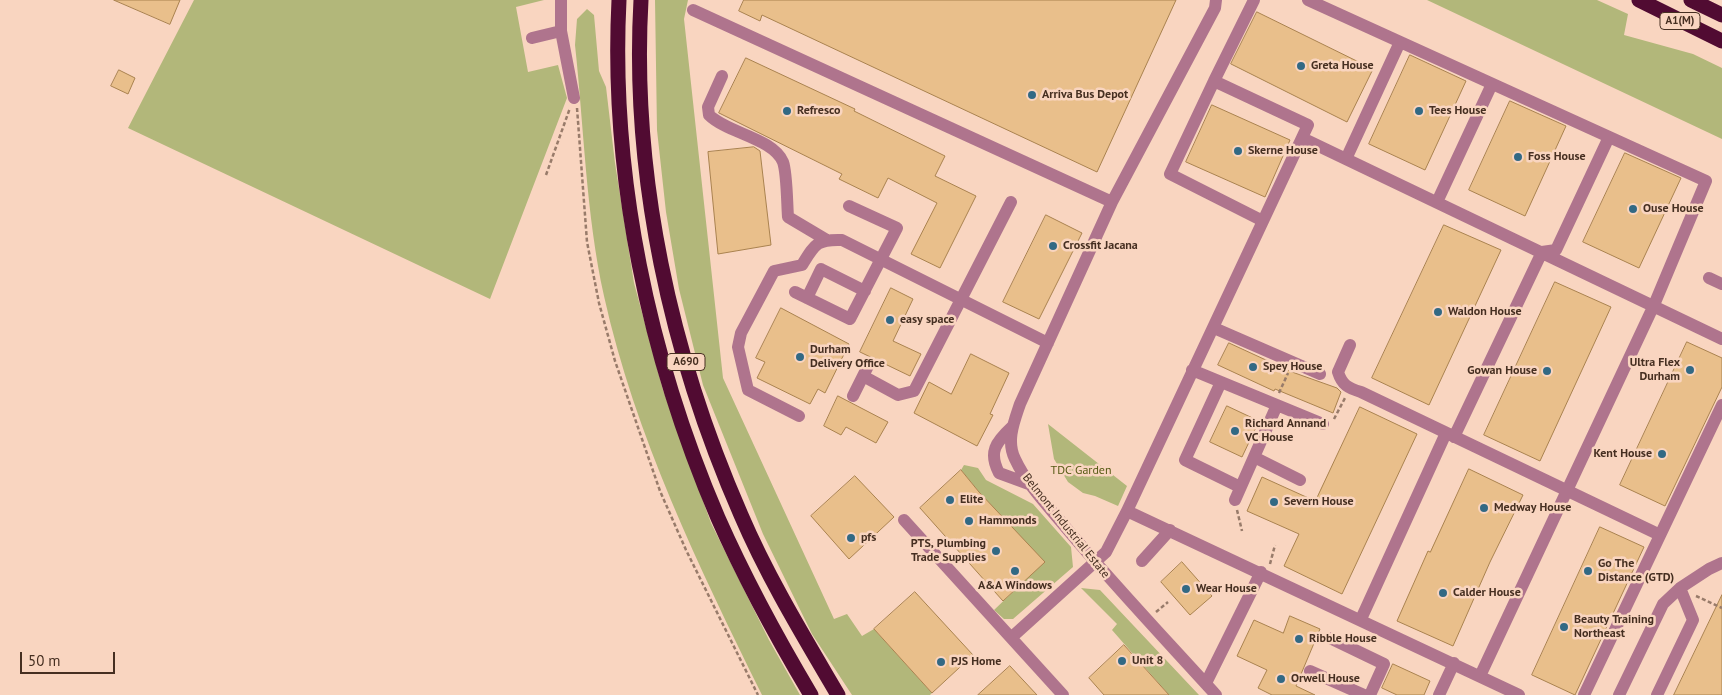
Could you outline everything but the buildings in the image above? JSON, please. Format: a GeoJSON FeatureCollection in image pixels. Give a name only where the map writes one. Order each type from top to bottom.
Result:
{"type":"FeatureCollection","features":[{"type":"Feature","properties":{"kind":"highway","name":"A690"},"geometry":{"type":"LineString","coordinates":[[619,0],[619,78],[623,148],[644,286],[661,354],[682,421],[718,518],[788,655],[811,695]]}},
{"type":"Feature","properties":{"kind":"highway","name":"A690"},"geometry":{"type":"LineString","coordinates":[[641,0],[641,78],[644,143],[652,213],[665,281],[682,347],[702,413],[742,517],[774,583],[838,695]]}},
{"type":"Feature","properties":{"kind":"highway","name":"A1(M)"},"geometry":{"type":"LineString","coordinates":[[1639,0],[1722,41]]}},
{"type":"Feature","properties":{"kind":"highway","name":"A1(M)"},"geometry":{"type":"LineString","coordinates":[[1691,0],[1722,15]]}},
{"type":"Feature","properties":{"kind":"street"},"geometry":{"type":"LineString","coordinates":[[561,0],[561,31],[574,98]]}},
{"type":"Feature","properties":{"kind":"street","name":"Belmont Industrial Estate"},"geometry":{"type":"LineString","coordinates":[[1216,0],[1215,8],[1112,202],[1012,427],[1010,444],[1014,458],[1029,484],[1096,564],[1216,695]]}},
{"type":"Feature","properties":{"kind":"street"},"geometry":{"type":"LineString","coordinates":[[1254,0],[1170,174],[1263,221]]}},
{"type":"Feature","properties":{"kind":"street"},"geometry":{"type":"LineString","coordinates":[[1308,0],[1706,181],[1654,305],[1480,676]]}},
{"type":"Feature","properties":{"kind":"street"},"geometry":{"type":"LineString","coordinates":[[692,10],[1112,202]]}},
{"type":"Feature","properties":{"kind":"street"},"geometry":{"type":"LineString","coordinates":[[532,38],[561,31]]}},
{"type":"Feature","properties":{"kind":"street"},"geometry":{"type":"LineString","coordinates":[[1346,159],[1400,42]]}},
{"type":"Feature","properties":{"kind":"street"},"geometry":{"type":"LineString","coordinates":[[722,76],[708,107],[709,115],[718,123],[771,148],[783,162],[788,216],[825,239],[842,240],[1048,343]]}},
{"type":"Feature","properties":{"kind":"street"},"geometry":{"type":"LineString","coordinates":[[1012,637],[1096,564],[1106,552],[1192,370],[1214,328],[1308,125],[1214,81]]}},
{"type":"Feature","properties":{"kind":"street"},"geometry":{"type":"LineString","coordinates":[[1437,202],[1492,84]]}},
{"type":"Feature","properties":{"kind":"street"},"geometry":{"type":"LineString","coordinates":[[1542,252],[1556,250],[1609,137]]}},
{"type":"Feature","properties":{"kind":"street"},"geometry":{"type":"LineString","coordinates":[[1302,138],[1722,339]]}},
{"type":"Feature","properties":{"kind":"street"},"geometry":{"type":"LineString","coordinates":[[853,396],[865,371],[898,395],[914,391],[1011,202]]}},
{"type":"Feature","properties":{"kind":"street"},"geometry":{"type":"LineString","coordinates":[[795,292],[850,320],[896,228],[850,206]]}},
{"type":"Feature","properties":{"kind":"street"},"geometry":{"type":"LineString","coordinates":[[799,416],[748,390],[738,347],[742,333],[774,271],[802,265],[814,246],[825,239]]}},
{"type":"Feature","properties":{"kind":"street"},"geometry":{"type":"LineString","coordinates":[[1361,619],[1450,435],[1542,252]]}},
{"type":"Feature","properties":{"kind":"street"},"geometry":{"type":"LineString","coordinates":[[807,298],[821,269],[865,291]]}},
{"type":"Feature","properties":{"kind":"street"},"geometry":{"type":"LineString","coordinates":[[1709,278],[1722,284]]}},
{"type":"Feature","properties":{"kind":"street"},"geometry":{"type":"LineString","coordinates":[[1214,328],[1320,374]]}},
{"type":"Feature","properties":{"kind":"street"},"geometry":{"type":"LineString","coordinates":[[1350,345],[1338,372],[1341,382],[1349,389],[1361,392],[1660,535]]}},
{"type":"Feature","properties":{"kind":"street"},"geometry":{"type":"LineString","coordinates":[[1192,370],[1221,382],[1277,400],[1322,424]]}},
{"type":"Feature","properties":{"kind":"street"},"geometry":{"type":"LineString","coordinates":[[1221,382],[1185,460],[1240,487]]}},
{"type":"Feature","properties":{"kind":"street"},"geometry":{"type":"LineString","coordinates":[[1235,500],[1277,400]]}},
{"type":"Feature","properties":{"kind":"street"},"geometry":{"type":"LineString","coordinates":[[1584,695],[1722,405]]}},
{"type":"Feature","properties":{"kind":"street"},"geometry":{"type":"LineString","coordinates":[[1012,427],[998,440],[993,462],[999,473],[1029,484]]}},
{"type":"Feature","properties":{"kind":"street"},"geometry":{"type":"LineString","coordinates":[[1254,457],[1300,480]]}},
{"type":"Feature","properties":{"kind":"street"},"geometry":{"type":"LineString","coordinates":[[1127,511],[1361,619],[1519,695]]}},
{"type":"Feature","properties":{"kind":"street"},"geometry":{"type":"LineString","coordinates":[[904,520],[1063,695]]}},
{"type":"Feature","properties":{"kind":"street"},"geometry":{"type":"LineString","coordinates":[[1142,560],[1170,530]]}},
{"type":"Feature","properties":{"kind":"street"},"geometry":{"type":"LineString","coordinates":[[1619,695],[1663,604],[1680,588],[1709,568],[1722,563]]}},
{"type":"Feature","properties":{"kind":"street"},"geometry":{"type":"LineString","coordinates":[[1206,683],[1264,574]]}},
{"type":"Feature","properties":{"kind":"street"},"geometry":{"type":"LineString","coordinates":[[1657,695],[1693,620],[1680,588]]}},
{"type":"Feature","properties":{"kind":"street"},"geometry":{"type":"LineString","coordinates":[[1330,638],[1384,664],[1370,695]]}},
{"type":"Feature","properties":{"kind":"street"},"geometry":{"type":"LineString","coordinates":[[1439,695],[1454,663]]}},
{"type":"Feature","properties":{"kind":"street"},"geometry":{"type":"LineString","coordinates":[[1310,670],[1364,695]]}},
{"type":"Feature","properties":{"kind":"path"},"geometry":{"type":"LineString","coordinates":[[546,175],[574,98]]}},
{"type":"Feature","properties":{"kind":"path"},"geometry":{"type":"LineString","coordinates":[[574,98],[578,110],[587,242],[598,303],[615,361],[660,490],[686,550],[758,695]]}},
{"type":"Feature","properties":{"kind":"path"},"geometry":{"type":"LineString","coordinates":[[1277,400],[1292,362]]}},
{"type":"Feature","properties":{"kind":"path"},"geometry":{"type":"LineString","coordinates":[[1322,424],[1336,418],[1349,389]]}},
{"type":"Feature","properties":{"kind":"path"},"geometry":{"type":"LineString","coordinates":[[1235,500],[1242,531]]}},
{"type":"Feature","properties":{"kind":"path"},"geometry":{"type":"LineString","coordinates":[[1264,574],[1275,546]]}},
{"type":"Feature","properties":{"kind":"path"},"geometry":{"type":"LineString","coordinates":[[1680,588],[1722,608]]}},
{"type":"Feature","properties":{"kind":"green space"},"geometry":{"type":"Polygon","coordinates":[[[194,0],[544,0],[516,7],[528,72],[558,65],[567,98],[490,299],[128,128],[194,0]]]}},
{"type":"Feature","properties":{"kind":"green space"},"geometry":{"type":"Polygon","coordinates":[[[655,0],[688,0],[684,19],[723,378],[834,619],[847,614],[862,636],[874,629],[932,693],[930,695],[852,695],[812,634],[763,534],[703,385],[679,289],[666,212],[657,130],[655,0]]]}},
{"type":"Feature","properties":{"kind":"green space"},"geometry":{"type":"Polygon","coordinates":[[[1427,0],[1597,0],[1628,14],[1624,35],[1693,54],[1722,68],[1722,139],[1427,0]]]}},
{"type":"Feature","properties":{"kind":"green space"},"geometry":{"type":"Polygon","coordinates":[[[587,9],[594,15],[599,71],[606,87],[615,163],[634,283],[663,390],[711,523],[769,640],[800,695],[762,695],[692,549],[671,500],[651,450],[617,348],[604,296],[593,234],[575,45],[577,19],[587,9]]]}},
{"type":"Feature","properties":{"kind":"green space","name":"TDC Garden"},"geometry":{"type":"Polygon","coordinates":[[[1048,424],[1127,486],[1118,506],[1083,493],[1068,482],[1054,459],[1048,424]]]}},
{"type":"Feature","properties":{"kind":"green space"},"geometry":{"type":"Polygon","coordinates":[[[964,465],[978,468],[986,480],[1033,504],[1071,547],[1073,567],[1013,619],[1004,619],[994,610],[1044,562],[979,492],[961,470],[964,465]]]}},
{"type":"Feature","properties":{"kind":"green space"},"geometry":{"type":"Polygon","coordinates":[[[1081,588],[1100,590],[1199,695],[1169,695],[1112,630],[1117,624],[1081,588]]]}},
{"type":"Feature","properties":{"kind":"place","name":"Greta House"},"geometry":{"type":"Point","coordinates":[1301,66]}},
{"type":"Feature","properties":{"kind":"place","name":"Arriva Bus Depot"},"geometry":{"type":"Point","coordinates":[1032,95]}},
{"type":"Feature","properties":{"kind":"place","name":"Refresco"},"geometry":{"type":"Point","coordinates":[787,111]}},
{"type":"Feature","properties":{"kind":"place","name":"Tees House"},"geometry":{"type":"Point","coordinates":[1419,111]}},
{"type":"Feature","properties":{"kind":"place","name":"Skerne House"},"geometry":{"type":"Point","coordinates":[1238,151]}},
{"type":"Feature","properties":{"kind":"place","name":"Foss House"},"geometry":{"type":"Point","coordinates":[1518,157]}},
{"type":"Feature","properties":{"kind":"place","name":"Ouse House"},"geometry":{"type":"Point","coordinates":[1633,209]}},
{"type":"Feature","properties":{"kind":"place","name":"Crossfit Jacana"},"geometry":{"type":"Point","coordinates":[1053,246]}},
{"type":"Feature","properties":{"kind":"place","name":"Waldon House"},"geometry":{"type":"Point","coordinates":[1438,312]}},
{"type":"Feature","properties":{"kind":"place","name":"easy space"},"geometry":{"type":"Point","coordinates":[890,320]}},
{"type":"Feature","properties":{"kind":"place","name":"Durham Delivery Office"},"geometry":{"type":"Point","coordinates":[800,357]}},
{"type":"Feature","properties":{"kind":"place","name":"Spey House"},"geometry":{"type":"Point","coordinates":[1253,367]}},
{"type":"Feature","properties":{"kind":"place","name":"Ultra Flex Durham"},"geometry":{"type":"Point","coordinates":[1690,370]}},
{"type":"Feature","properties":{"kind":"place","name":"Gowan House"},"geometry":{"type":"Point","coordinates":[1547,371]}},
{"type":"Feature","properties":{"kind":"place","name":"Richard Annand VC House"},"geometry":{"type":"Point","coordinates":[1235,431]}},
{"type":"Feature","properties":{"kind":"place","name":"Kent House"},"geometry":{"type":"Point","coordinates":[1662,454]}},
{"type":"Feature","properties":{"kind":"place","name":"Elite"},"geometry":{"type":"Point","coordinates":[950,500]}},
{"type":"Feature","properties":{"kind":"place","name":"Severn House"},"geometry":{"type":"Point","coordinates":[1274,502]}},
{"type":"Feature","properties":{"kind":"place","name":"Medway House"},"geometry":{"type":"Point","coordinates":[1484,508]}},
{"type":"Feature","properties":{"kind":"place","name":"Hammonds"},"geometry":{"type":"Point","coordinates":[969,521]}},
{"type":"Feature","properties":{"kind":"place","name":"pfs"},"geometry":{"type":"Point","coordinates":[851,538]}},
{"type":"Feature","properties":{"kind":"place","name":"PTS, Plumbing Trade Supplies"},"geometry":{"type":"Point","coordinates":[996,551]}},
{"type":"Feature","properties":{"kind":"place","name":"A&A Windows"},"geometry":{"type":"Point","coordinates":[1015,571]}},
{"type":"Feature","properties":{"kind":"place","name":"Go The Distance (GTD)"},"geometry":{"type":"Point","coordinates":[1588,571]}},
{"type":"Feature","properties":{"kind":"place","name":"Wear House"},"geometry":{"type":"Point","coordinates":[1186,589]}},
{"type":"Feature","properties":{"kind":"place","name":"Calder House"},"geometry":{"type":"Point","coordinates":[1443,593]}},
{"type":"Feature","properties":{"kind":"place","name":"Beauty Training Northeast"},"geometry":{"type":"Point","coordinates":[1564,627]}},
{"type":"Feature","properties":{"kind":"place","name":"Ribble House"},"geometry":{"type":"Point","coordinates":[1299,639]}},
{"type":"Feature","properties":{"kind":"place","name":"Unit 8"},"geometry":{"type":"Point","coordinates":[1122,661]}},
{"type":"Feature","properties":{"kind":"place","name":"PJS Home"},"geometry":{"type":"Point","coordinates":[941,662]}},
{"type":"Feature","properties":{"kind":"place","name":"Orwell House"},"geometry":{"type":"Point","coordinates":[1281,679]}}]}
